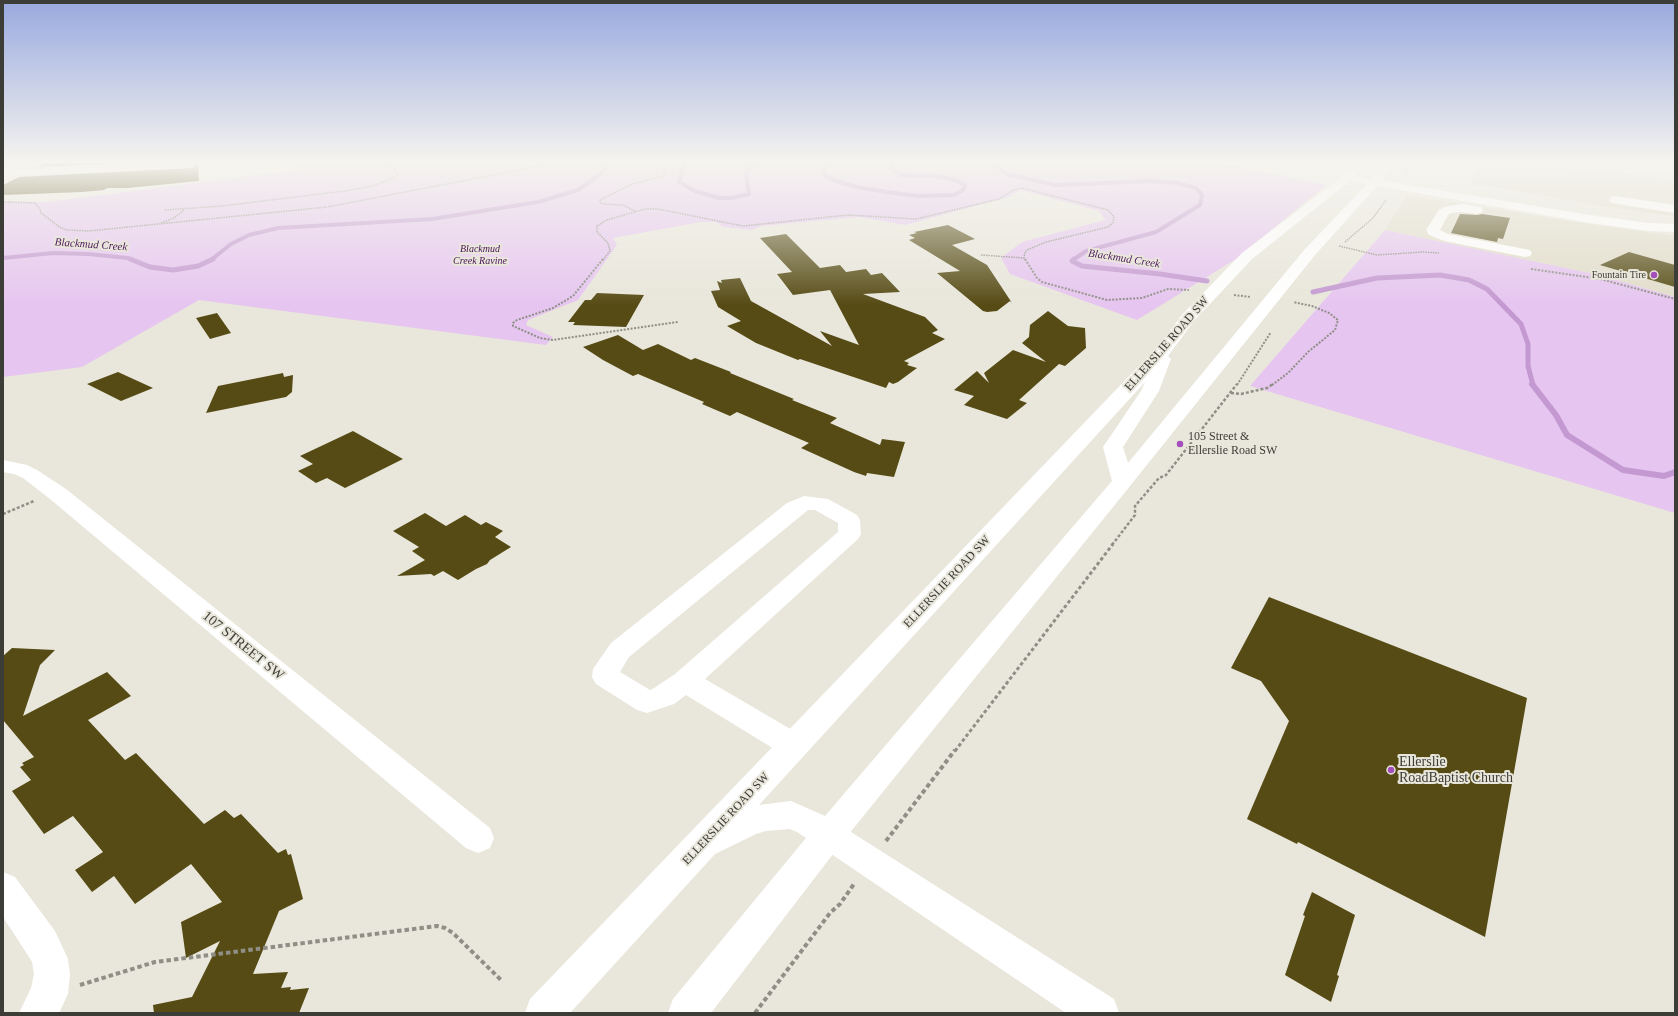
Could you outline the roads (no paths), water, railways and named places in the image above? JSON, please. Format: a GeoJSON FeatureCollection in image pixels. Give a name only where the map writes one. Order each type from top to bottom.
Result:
{"type":"FeatureCollection","features":[{"type":"Feature","properties":{"kind":"main road","name":"ELLERSLIE ROAD SW"},"geometry":{"type":"LineString","coordinates":[[544,1013],[1166,348],[1188,318],[1247,256],[1305,210]]}},
{"type":"Feature","properties":{"kind":"main road"},"geometry":{"type":"LineString","coordinates":[[687,1013],[829,836],[1123,482],[1310,252],[1348,210]]}},
{"type":"Feature","properties":{"kind":"main road"},"geometry":{"type":"LineString","coordinates":[[1448,210],[1443,213],[1433,230],[1437,235],[1525,253]]}},
{"type":"Feature","properties":{"kind":"main road"},"geometry":{"type":"LineString","coordinates":[[1475,210],[1514,217],[1527,222]]}},
{"type":"Feature","properties":{"kind":"main road"},"geometry":{"type":"LineString","coordinates":[[1538,210],[1649,227],[1675,227]]}},
{"type":"Feature","properties":{"kind":"main road"},"geometry":{"type":"LineString","coordinates":[[1573,210],[1675,227]]}},
{"type":"Feature","properties":{"kind":"main road"},"geometry":{"type":"LineString","coordinates":[[1123,482],[1113,447],[1150,391],[1166,348]]}},
{"type":"Feature","properties":{"kind":"main road","name":"107 STREET SW"},"geometry":{"type":"LineString","coordinates":[[3,466],[20,469],[30,474],[55,493],[478,838]]}},
{"type":"Feature","properties":{"kind":"main road"},"geometry":{"type":"LineString","coordinates":[[804,503],[820,504],[849,520],[850,534],[685,681],[664,696],[647,702],[606,677],[607,669],[620,650],[795,508],[804,503]]}},
{"type":"Feature","properties":{"kind":"main road"},"geometry":{"type":"LineString","coordinates":[[685,681],[794,746]]}},
{"type":"Feature","properties":{"kind":"main road"},"geometry":{"type":"LineString","coordinates":[[702,845],[748,822],[766,816],[792,814],[808,822],[1100,1013]]}},
{"type":"Feature","properties":{"kind":"main road"},"geometry":{"type":"LineString","coordinates":[[3,888],[42,944],[50,959],[52,974],[43,1004]]}},
{"type":"Feature","properties":{"kind":"waterway","name":"Blackmud Creek"},"geometry":{"type":"LineString","coordinates":[[211,260],[231,244],[249,235],[278,228],[432,219],[486,210]]}},
{"type":"Feature","properties":{"kind":"waterway","name":"Blackmud Creek"},"geometry":{"type":"LineString","coordinates":[[1073,260],[1086,251],[1156,232],[1191,210]]}},
{"type":"Feature","properties":{"kind":"waterway","name":"Blackmud Creek"},"geometry":{"type":"LineString","coordinates":[[3,258],[53,253],[88,254],[128,258],[133,260]]}},
{"type":"Feature","properties":{"kind":"waterway","name":"Blackmud Creek"},"geometry":{"type":"LineString","coordinates":[[130,259],[150,267],[173,270],[198,266],[211,260]]}},
{"type":"Feature","properties":{"kind":"waterway","name":"Blackmud Creek"},"geometry":{"type":"LineString","coordinates":[[1073,260],[1072,261],[1082,266],[1160,274],[1207,281]]}},
{"type":"Feature","properties":{"kind":"waterway","name":"Blackmud Creek"},"geometry":{"type":"LineString","coordinates":[[1313,292],[1377,278],[1440,275],[1469,280],[1487,289],[1521,324],[1528,344],[1528,366],[1533,385]]}},
{"type":"Feature","properties":{"kind":"waterway","name":"Blackmud Creek"},"geometry":{"type":"LineString","coordinates":[[1532,384],[1556,415],[1567,435],[1623,470],[1664,476],[1675,472]]}},
{"type":"Feature","properties":{"kind":"place","name":"Fountain Tire"},"geometry":{"type":"Point","coordinates":[1654,275]}},
{"type":"Feature","properties":{"kind":"place","name":"105 Street & Ellerslie Road SW"},"geometry":{"type":"Point","coordinates":[1180,444]}},
{"type":"Feature","properties":{"kind":"place","name":"Ellerslie RoadBaptist Church"},"geometry":{"type":"Point","coordinates":[1391,770]}},
{"type":"Feature","properties":{"kind":"park label","name":"Blackmud Creek Ravine"},"geometry":{"type":"Point","coordinates":[480,254]}}]}
